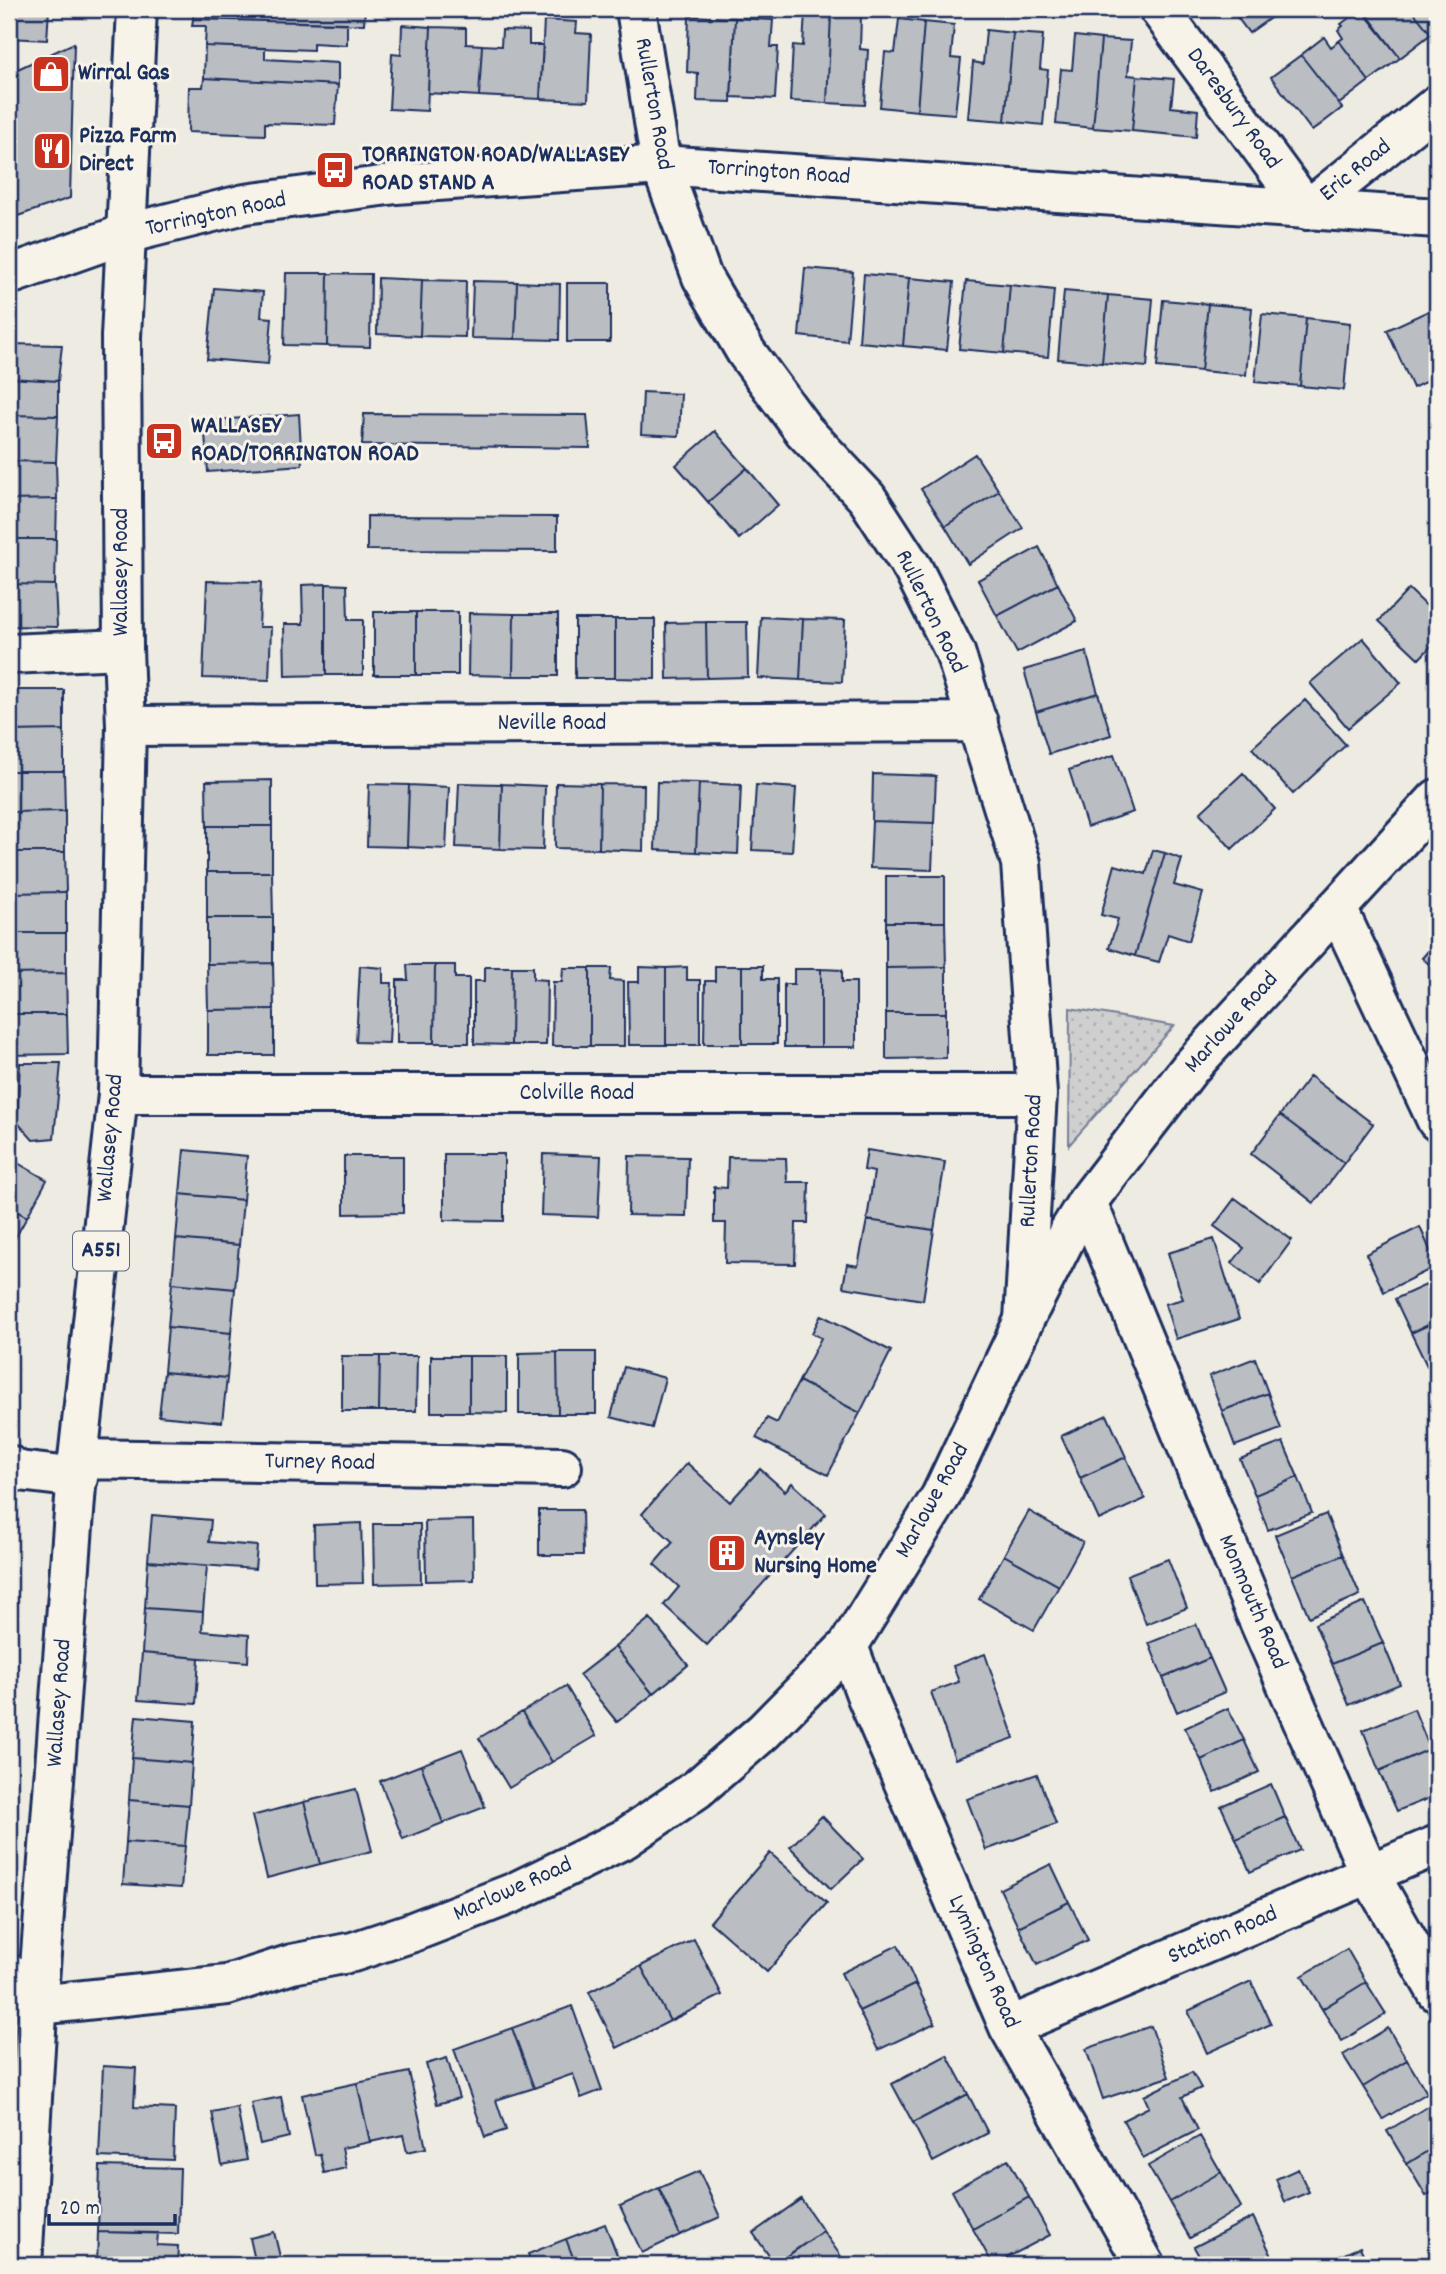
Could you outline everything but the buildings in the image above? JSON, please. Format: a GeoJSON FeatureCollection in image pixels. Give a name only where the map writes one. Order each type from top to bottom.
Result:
{"type":"FeatureCollection","features":[{"type":"Feature","properties":{"kind":"street","name":"Wallasey Road"},"geometry":{"type":"LineString","coordinates":[[22,2265],[29,1987],[78,1469],[118,1094],[126,726],[121,337],[137,9]]}},
{"type":"Feature","properties":{"kind":"street","name":"Rullerton Road"},"geometry":{"type":"LineString","coordinates":[[636,9],[661,165],[702,277],[746,352],[804,431],[867,498],[913,569],[955,652],[1021,863],[1037,1094],[1024,1320]]}},
{"type":"Feature","properties":{"kind":"street","name":"Daresbury Road"},"geometry":{"type":"LineString","coordinates":[[1159,9],[1307,210]]}},
{"type":"Feature","properties":{"kind":"street","name":"Eric Road"},"geometry":{"type":"LineString","coordinates":[[1307,210],[1437,105]]}},
{"type":"Feature","properties":{"kind":"street","name":"Torrington Road"},"geometry":{"type":"LineString","coordinates":[[9,275],[125,234],[245,205],[396,184],[661,165],[1437,218]]}},
{"type":"Feature","properties":{"kind":"street"},"geometry":{"type":"LineString","coordinates":[[9,654],[123,649]]}},
{"type":"Feature","properties":{"kind":"street","name":"Neville Road"},"geometry":{"type":"LineString","coordinates":[[126,726],[978,722]]}},
{"type":"Feature","properties":{"kind":"street","name":"Marlowe Road"},"geometry":{"type":"LineString","coordinates":[[29,1987],[227,1985],[292,1964],[353,1952],[411,1933],[513,1893],[624,1839],[697,1789],[764,1731],[848,1646],[941,1496],[1024,1320],[1068,1233],[1087,1202],[1190,1068],[1437,799]]}},
{"type":"Feature","properties":{"kind":"street"},"geometry":{"type":"LineString","coordinates":[[1337,908],[1437,1121]]}},
{"type":"Feature","properties":{"kind":"street","name":"Colville Road"},"geometry":{"type":"LineString","coordinates":[[118,1094],[1037,1094]]}},
{"type":"Feature","properties":{"kind":"street","name":"Monmouth Road"},"geometry":{"type":"LineString","coordinates":[[1087,1202],[1255,1612],[1370,1874],[1437,1992]]}},
{"type":"Feature","properties":{"kind":"street","name":"Turney Road"},"geometry":{"type":"LineString","coordinates":[[9,1465],[19,1471],[562,1467]]}},
{"type":"Feature","properties":{"kind":"street","name":"Lymington Road"},"geometry":{"type":"LineString","coordinates":[[848,1646],[867,1697],[1009,2027],[1145,2265]]}},
{"type":"Feature","properties":{"kind":"street","name":"Station Road"},"geometry":{"type":"LineString","coordinates":[[1009,2027],[1437,1845]]}},
{"type":"Feature","properties":{"kind":"shaded area"},"geometry":{"type":"Polygon","coordinates":[[[1070,1008],[1174,1026],[1069,1145],[1070,1008]]]}},
{"type":"Feature","properties":{"kind":"place","name":"Wirral Gas"},"geometry":{"type":"Point","coordinates":[51,74]}},
{"type":"Feature","properties":{"kind":"place","name":"Pizza Farm Direct"},"geometry":{"type":"Point","coordinates":[52,151]}},
{"type":"Feature","properties":{"kind":"place","name":"TORRINGTON ROAD/WALLASEY ROAD STAND A"},"geometry":{"type":"Point","coordinates":[335,170]}},
{"type":"Feature","properties":{"kind":"place","name":"WALLASEY ROAD/TORRINGTON ROAD"},"geometry":{"type":"Point","coordinates":[164,441]}},
{"type":"Feature","properties":{"kind":"place","name":"Aynsley Nursing Home"},"geometry":{"type":"Point","coordinates":[727,1553]}}]}
